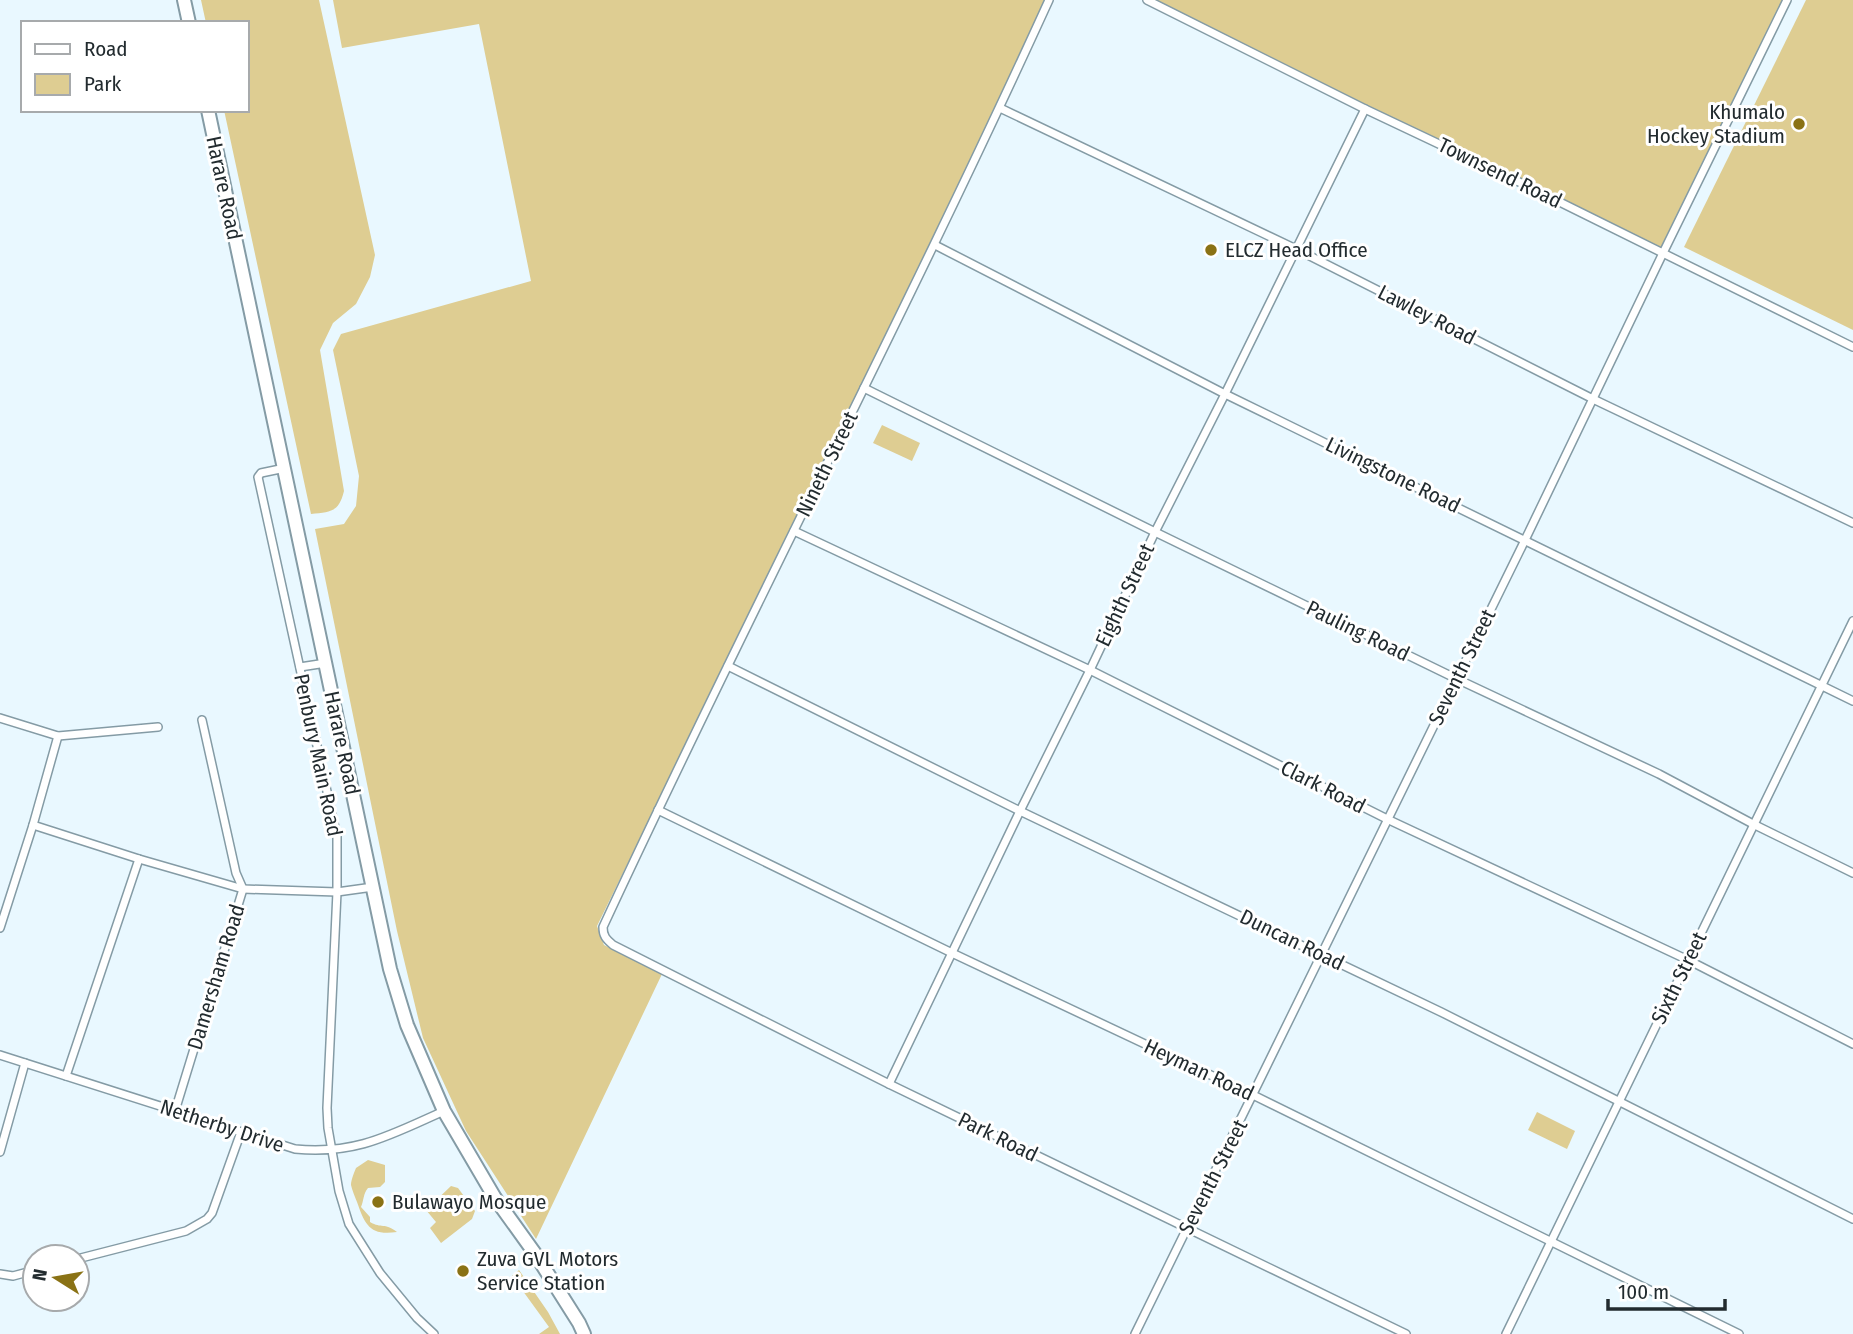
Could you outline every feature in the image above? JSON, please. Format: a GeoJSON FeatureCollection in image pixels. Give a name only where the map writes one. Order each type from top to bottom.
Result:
{"type":"FeatureCollection","features":[{"type":"Feature","properties":{"kind":"highway"},"geometry":{"type":"LineString","coordinates":[[184,0],[189,21]]}},
{"type":"Feature","properties":{"kind":"highway","name":"Harare Road"},"geometry":{"type":"LineString","coordinates":[[208,112],[390,969],[407,1025],[444,1111],[495,1198],[536,1255],[584,1334]]}},
{"type":"Feature","properties":{"kind":"street","name":"Nineth Street"},"geometry":{"type":"LineString","coordinates":[[603,927],[935,245],[1049,0]]}},
{"type":"Feature","properties":{"kind":"street","name":"Townsend Road"},"geometry":{"type":"LineString","coordinates":[[1147,0],[1853,347]]}},
{"type":"Feature","properties":{"kind":"street","name":"Seventh Street"},"geometry":{"type":"LineString","coordinates":[[1135,1334],[1787,0]]}},
{"type":"Feature","properties":{"kind":"street","name":"Lawley Road"},"geometry":{"type":"LineString","coordinates":[[1000,108],[1296,250],[1593,399],[1853,523]]}},
{"type":"Feature","properties":{"kind":"street","name":"Eighth Street"},"geometry":{"type":"LineString","coordinates":[[889,1084],[1155,532],[1365,109]]}},
{"type":"Feature","properties":{"kind":"street","name":"Livingstone Road"},"geometry":{"type":"LineString","coordinates":[[935,245],[1225,394],[1853,701]]}},
{"type":"Feature","properties":{"kind":"street","name":"Pauling Road"},"geometry":{"type":"LineString","coordinates":[[864,388],[1457,679],[1659,774],[1853,873]]}},
{"type":"Feature","properties":{"kind":"street","name":"Penbury Main Road"},"geometry":{"type":"LineString","coordinates":[[285,468],[261,472],[258,477],[337,837],[327,1108],[331,1151],[338,1191],[349,1224],[380,1273],[434,1334]]}},
{"type":"Feature","properties":{"kind":"street","name":"Clark Road"},"geometry":{"type":"LineString","coordinates":[[794,531],[1090,670],[1387,819],[1688,960],[1853,1044]]}},
{"type":"Feature","properties":{"kind":"street","name":"Sixth Street"},"geometry":{"type":"LineString","coordinates":[[1506,1334],[1853,621]]}},
{"type":"Feature","properties":{"kind":"street"},"geometry":{"type":"LineString","coordinates":[[300,667],[326,663]]}},
{"type":"Feature","properties":{"kind":"street","name":"Duncan Road"},"geometry":{"type":"LineString","coordinates":[[728,666],[1020,811],[1321,954],[1853,1219]]}},
{"type":"Feature","properties":{"kind":"street"},"geometry":{"type":"LineString","coordinates":[[0,718],[58,736],[158,727]]}},
{"type":"Feature","properties":{"kind":"street","name":"Damersham Road"},"geometry":{"type":"LineString","coordinates":[[175,1111],[243,889],[236,873],[202,720]]}},
{"type":"Feature","properties":{"kind":"street"},"geometry":{"type":"LineString","coordinates":[[0,928],[58,736]]}},
{"type":"Feature","properties":{"kind":"street","name":"Heyman Road"},"geometry":{"type":"LineString","coordinates":[[658,810],[1253,1095],[1739,1334]]}},
{"type":"Feature","properties":{"kind":"street"},"geometry":{"type":"LineString","coordinates":[[33,825],[243,889],[337,892],[373,887]]}},
{"type":"Feature","properties":{"kind":"street"},"geometry":{"type":"LineString","coordinates":[[65,1076],[139,859]]}},
{"type":"Feature","properties":{"kind":"street","name":"Park Road"},"geometry":{"type":"LineString","coordinates":[[603,927],[604,937],[613,945],[889,1084],[1406,1334]]}},
{"type":"Feature","properties":{"kind":"street","name":"Netherby Drive"},"geometry":{"type":"LineString","coordinates":[[0,1055],[295,1149],[331,1151],[373,1142],[444,1111]]}},
{"type":"Feature","properties":{"kind":"street"},"geometry":{"type":"LineString","coordinates":[[0,1152],[25,1063]]}},
{"type":"Feature","properties":{"kind":"street"},"geometry":{"type":"LineString","coordinates":[[91,1255],[186,1231],[207,1219],[212,1213],[241,1132]]}},
{"type":"Feature","properties":{"kind":"street"},"geometry":{"type":"LineString","coordinates":[[0,1273],[13,1276],[21,1274]]}},
{"type":"Feature","properties":{"kind":"green space"},"geometry":{"type":"Polygon","coordinates":[[[201,0],[319,0],[375,255],[370,277],[356,304],[333,323],[320,350],[344,491],[340,503],[333,510],[311,514],[224,112],[248,112],[248,21],[206,21],[201,0]]]}},
{"type":"Feature","properties":{"kind":"green space"},"geometry":{"type":"Polygon","coordinates":[[[333,0],[1047,0],[925,257],[597,926],[604,945],[662,974],[536,1239],[466,1131],[423,1038],[397,931],[315,529],[344,524],[356,506],[359,476],[333,350],[341,334],[531,281],[479,24],[342,48],[333,0]]]}},
{"type":"Feature","properties":{"kind":"green space"},"geometry":{"type":"Polygon","coordinates":[[[1152,0],[1788,0],[1663,253],[1152,0]]]}},
{"type":"Feature","properties":{"kind":"green space","name":"Khumalo Hockey Stadium"},"geometry":{"type":"Polygon","coordinates":[[[1806,0],[1853,0],[1853,330],[1684,247],[1806,0]]]}},
{"type":"Feature","properties":{"kind":"green space"},"geometry":{"type":"Polygon","coordinates":[[[882,425],[920,443],[912,461],[873,443],[882,425]]]}},
{"type":"Feature","properties":{"kind":"green space"},"geometry":{"type":"Polygon","coordinates":[[[1537,1112],[1575,1131],[1567,1149],[1528,1130],[1537,1112]]]}},
{"type":"Feature","properties":{"kind":"green space"},"geometry":{"type":"Polygon","coordinates":[[[368,1160],[385,1165],[385,1182],[380,1187],[368,1188],[361,1207],[370,1217],[370,1222],[397,1232],[375,1230],[366,1223],[360,1210],[351,1183],[356,1168],[368,1160]]]}},
{"type":"Feature","properties":{"kind":"green space"},"geometry":{"type":"Polygon","coordinates":[[[451,1186],[458,1188],[475,1211],[472,1219],[441,1243],[430,1228],[436,1222],[426,1210],[451,1186]]]}},
{"type":"Feature","properties":{"kind":"green space"},"geometry":{"type":"Polygon","coordinates":[[[519,1270],[560,1334],[539,1334],[549,1327],[512,1276],[519,1270]]]}},
{"type":"Feature","properties":{"kind":"place","name":"Khumalo Hockey Stadium"},"geometry":{"type":"Point","coordinates":[1799,124]}},
{"type":"Feature","properties":{"kind":"place","name":"ELCZ Head Office"},"geometry":{"type":"Point","coordinates":[1211,250]}},
{"type":"Feature","properties":{"kind":"place","name":"Bulawayo Mosque"},"geometry":{"type":"Point","coordinates":[378,1202]}},
{"type":"Feature","properties":{"kind":"place","name":"Zuva GVL Motors Service Station"},"geometry":{"type":"Point","coordinates":[463,1271]}}]}
